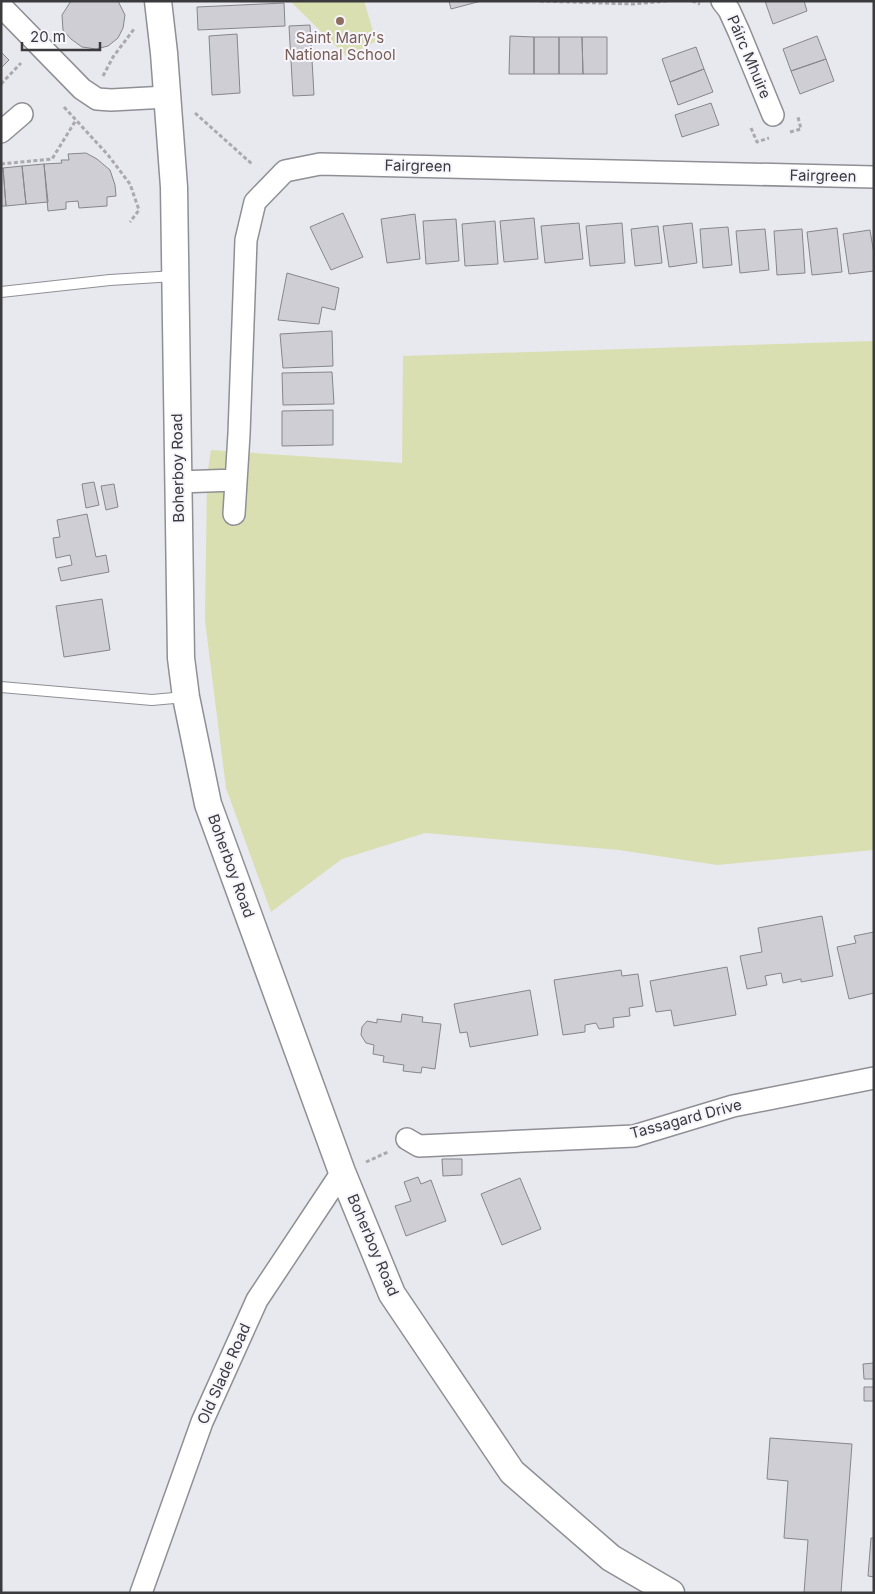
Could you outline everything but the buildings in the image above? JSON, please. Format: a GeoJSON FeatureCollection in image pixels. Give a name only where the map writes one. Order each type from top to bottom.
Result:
{"type":"FeatureCollection","features":[{"type":"Feature","properties":{"kind":"street","name":"Boherboy Road"},"geometry":{"type":"LineString","coordinates":[[158,1],[164,53],[174,187],[181,658],[186,697],[208,804],[342,1172],[392,1294],[512,1472],[611,1558],[671,1593]]}},
{"type":"Feature","properties":{"kind":"street","name":"Páirc Mhuire"},"geometry":{"type":"LineString","coordinates":[[722,1],[729,10],[739,32],[773,115]]}},
{"type":"Feature","properties":{"kind":"street"},"geometry":{"type":"LineString","coordinates":[[1,6],[82,89],[96,99],[167,97]]}},
{"type":"Feature","properties":{"kind":"street"},"geometry":{"type":"LineString","coordinates":[[1,132],[22,114]]}},
{"type":"Feature","properties":{"kind":"street","name":"Fairgreen"},"geometry":{"type":"LineString","coordinates":[[234,514],[240,434],[246,240],[256,202],[285,171],[320,164],[874,177]]}},
{"type":"Feature","properties":{"kind":"street"},"geometry":{"type":"LineString","coordinates":[[178,482],[236,480]]}},
{"type":"Feature","properties":{"kind":"street","name":"Tassagard Drive"},"geometry":{"type":"LineString","coordinates":[[407,1139],[419,1146],[634,1136],[733,1106],[874,1078]]}},
{"type":"Feature","properties":{"kind":"street","name":"Old Slade Road"},"geometry":{"type":"LineString","coordinates":[[141,1593],[202,1422],[257,1300],[342,1172]]}},
{"type":"Feature","properties":{"kind":"lane"},"geometry":{"type":"LineString","coordinates":[[1,292],[110,280],[175,276]]}},
{"type":"Feature","properties":{"kind":"lane"},"geometry":{"type":"LineString","coordinates":[[1,687],[152,700],[186,697]]}},
{"type":"Feature","properties":{"kind":"path"},"geometry":{"type":"LineString","coordinates":[[540,1],[633,4],[667,1]]}},
{"type":"Feature","properties":{"kind":"path"},"geometry":{"type":"LineString","coordinates":[[1,84],[21,63]]}},
{"type":"Feature","properties":{"kind":"path"},"geometry":{"type":"LineString","coordinates":[[190,110],[252,164]]}},
{"type":"Feature","properties":{"kind":"path"},"geometry":{"type":"LineString","coordinates":[[76,120],[108,155],[130,184],[139,210],[130,222]]}},
{"type":"Feature","properties":{"kind":"path"},"geometry":{"type":"LineString","coordinates":[[342,1172],[396,1149],[407,1139]]}},
{"type":"Feature","properties":{"kind":"green space","name":"Saint Mary's National School"},"geometry":{"type":"Polygon","coordinates":[[[290,1],[364,1],[376,41],[347,57],[290,1]]]}},
{"type":"Feature","properties":{"kind":"green space"},"geometry":{"type":"Polygon","coordinates":[[[874,341],[874,850],[717,865],[619,850],[425,833],[342,859],[271,912],[226,788],[205,621],[207,476],[211,450],[402,463],[403,356],[874,341]]]}},
{"type":"Feature","properties":{"kind":"place","name":"Saint Mary's National School"},"geometry":{"type":"Point","coordinates":[340,21]}}]}
